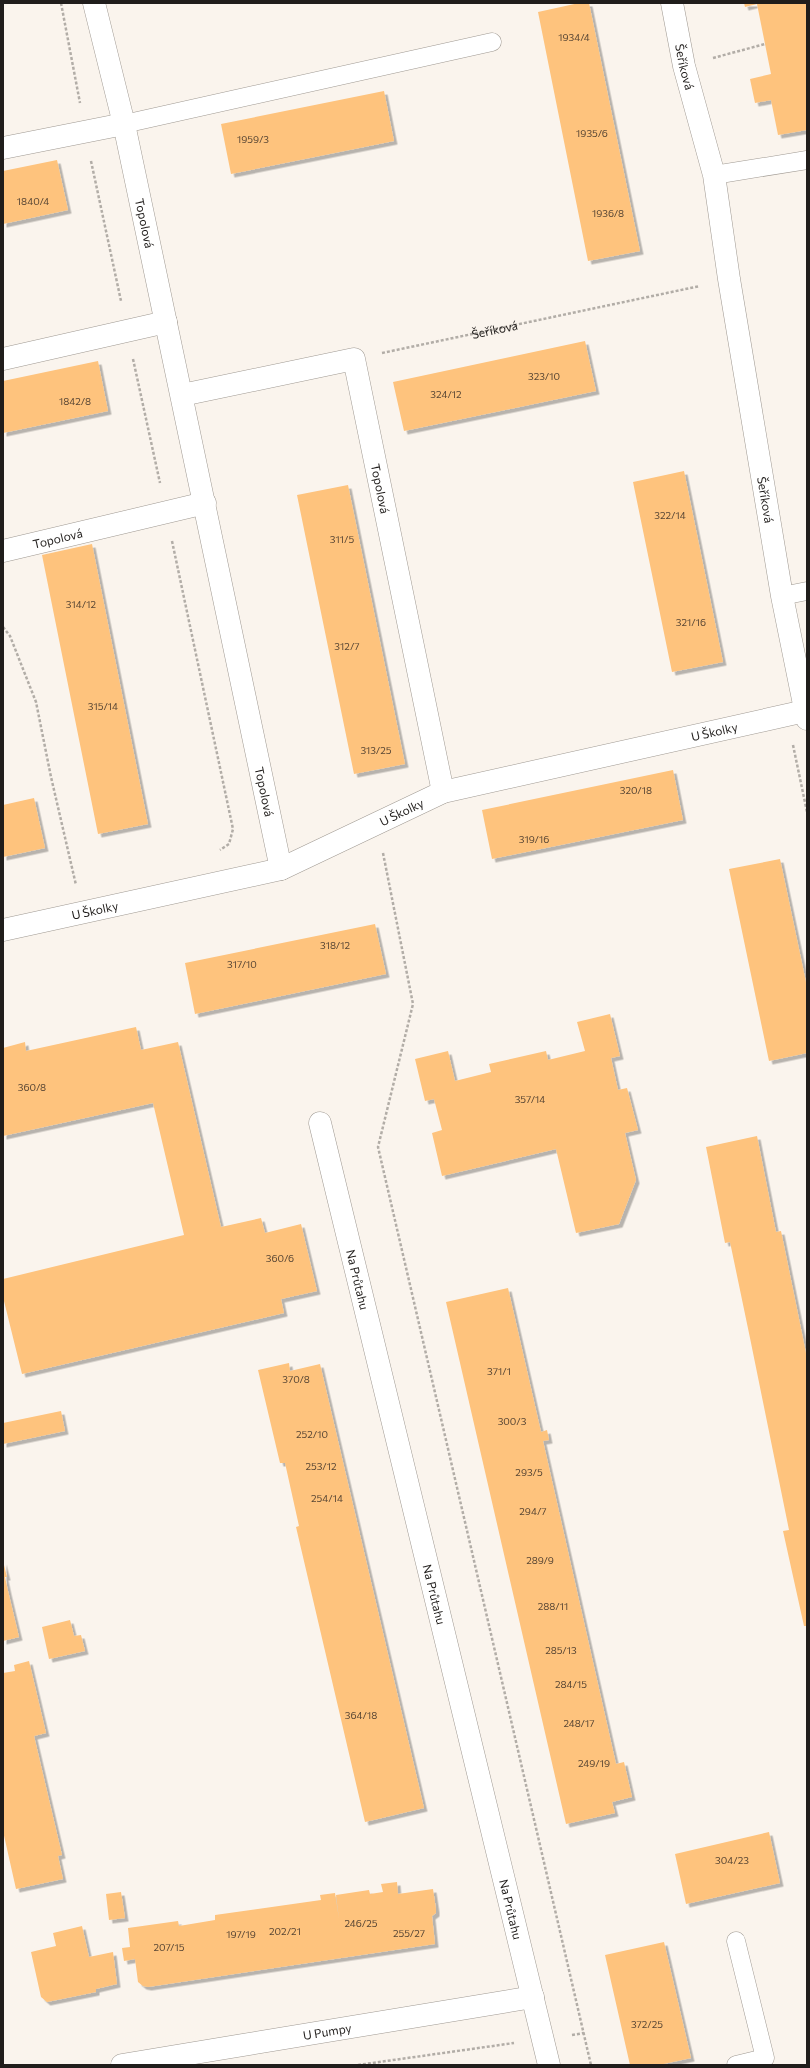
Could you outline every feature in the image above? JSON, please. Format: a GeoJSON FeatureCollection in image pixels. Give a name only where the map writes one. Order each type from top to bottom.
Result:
{"type":"FeatureCollection","features":[{"type":"Feature","properties":{"kind":"street","name":"Topolová"},"geometry":{"type":"LineString","coordinates":[[94,3],[124,124],[281,869]]}},
{"type":"Feature","properties":{"kind":"street","name":"Šeříková"},"geometry":{"type":"LineString","coordinates":[[672,3],[684,66],[714,175],[729,280],[782,596],[800,715]]}},
{"type":"Feature","properties":{"kind":"street"},"geometry":{"type":"LineString","coordinates":[[3,148],[124,124]]}},
{"type":"Feature","properties":{"kind":"street"},"geometry":{"type":"LineString","coordinates":[[3,359],[166,322]]}},
{"type":"Feature","properties":{"kind":"street"},"geometry":{"type":"LineString","coordinates":[[182,395],[354,359]]}},
{"type":"Feature","properties":{"kind":"street","name":"Topolová"},"geometry":{"type":"LineString","coordinates":[[354,359],[443,792]]}},
{"type":"Feature","properties":{"kind":"street","name":"Topolová"},"geometry":{"type":"LineString","coordinates":[[3,551],[166,511],[205,503]]}},
{"type":"Feature","properties":{"kind":"street","name":"U Školky"},"geometry":{"type":"LineString","coordinates":[[3,930],[281,869],[443,792],[800,715]]}},
{"type":"Feature","properties":{"kind":"street","name":"Na Průtahu"},"geometry":{"type":"LineString","coordinates":[[320,1122],[549,2065]]}},
{"type":"Feature","properties":{"kind":"street","name":"U Pumpy"},"geometry":{"type":"LineString","coordinates":[[122,2065],[532,1997]]}},
{"type":"Feature","properties":{"kind":"lane"},"geometry":{"type":"LineString","coordinates":[[124,124],[492,42]]}},
{"type":"Feature","properties":{"kind":"lane"},"geometry":{"type":"LineString","coordinates":[[714,175],[807,160]]}},
{"type":"Feature","properties":{"kind":"lane"},"geometry":{"type":"LineString","coordinates":[[782,596],[807,591]]}},
{"type":"Feature","properties":{"kind":"lane"},"geometry":{"type":"LineString","coordinates":[[736,1941],[765,2058],[736,2065]]}},
{"type":"Feature","properties":{"kind":"path"},"geometry":{"type":"LineString","coordinates":[[61,3],[85,132],[233,829],[229,844],[222,849],[214,851]]}},
{"type":"Feature","properties":{"kind":"path"},"geometry":{"type":"LineString","coordinates":[[684,66],[765,44]]}},
{"type":"Feature","properties":{"kind":"path","name":"Šeříková"},"geometry":{"type":"LineString","coordinates":[[354,359],[729,280]]}},
{"type":"Feature","properties":{"kind":"path"},"geometry":{"type":"LineString","coordinates":[[3,627],[10,636],[36,702],[82,912]]}},
{"type":"Feature","properties":{"kind":"path"},"geometry":{"type":"LineString","coordinates":[[800,715],[807,812]]}},
{"type":"Feature","properties":{"kind":"path"},"geometry":{"type":"LineString","coordinates":[[377,823],[413,1004],[378,1147],[591,2065]]}},
{"type":"Feature","properties":{"kind":"path"},"geometry":{"type":"LineString","coordinates":[[68,884],[83,881]]}},
{"type":"Feature","properties":{"kind":"path"},"geometry":{"type":"LineString","coordinates":[[358,2065],[584,2033]]}},
{"type":"Feature","properties":{"kind":"building"},"geometry":{"type":"Polygon","coordinates":[[[579,3],[589,3],[640,251],[588,261],[538,12],[579,3]]]}},
{"type":"Feature","properties":{"kind":"building"},"geometry":{"type":"Polygon","coordinates":[[[744,3],[807,3],[807,130],[778,135],[771,100],[755,103],[750,79],[771,74],[757,4],[745,7],[744,3]]]}},
{"type":"Feature","properties":{"kind":"building"},"geometry":{"type":"Polygon","coordinates":[[[384,91],[394,141],[231,174],[221,124],[384,91]]]}},
{"type":"Feature","properties":{"kind":"building"},"geometry":{"type":"Polygon","coordinates":[[[57,160],[68,210],[3,224],[3,171],[57,160]]]}},
{"type":"Feature","properties":{"kind":"building"},"geometry":{"type":"Polygon","coordinates":[[[585,341],[596,391],[404,431],[393,382],[585,341]]]}},
{"type":"Feature","properties":{"kind":"building"},"geometry":{"type":"Polygon","coordinates":[[[98,361],[108,411],[3,433],[3,381],[98,361]]]}},
{"type":"Feature","properties":{"kind":"building"},"geometry":{"type":"Polygon","coordinates":[[[684,471],[723,662],[672,672],[633,482],[684,471]]]}},
{"type":"Feature","properties":{"kind":"building"},"geometry":{"type":"Polygon","coordinates":[[[348,485],[405,764],[354,774],[297,495],[348,485]]]}},
{"type":"Feature","properties":{"kind":"building"},"geometry":{"type":"Polygon","coordinates":[[[92,544],[148,824],[98,834],[42,555],[92,544]]]}},
{"type":"Feature","properties":{"kind":"building"},"geometry":{"type":"Polygon","coordinates":[[[673,770],[683,820],[492,859],[482,810],[673,770]]]}},
{"type":"Feature","properties":{"kind":"building"},"geometry":{"type":"Polygon","coordinates":[[[34,798],[45,848],[3,857],[3,805],[34,798]]]}},
{"type":"Feature","properties":{"kind":"building"},"geometry":{"type":"Polygon","coordinates":[[[780,859],[807,987],[807,1053],[769,1061],[729,869],[780,859]]]}},
{"type":"Feature","properties":{"kind":"building"},"geometry":{"type":"Polygon","coordinates":[[[375,924],[386,974],[195,1014],[185,963],[375,924]]]}},
{"type":"Feature","properties":{"kind":"building"},"geometry":{"type":"Polygon","coordinates":[[[610,1014],[620,1056],[611,1058],[618,1090],[627,1088],[638,1130],[625,1133],[636,1180],[619,1224],[576,1233],[556,1149],[442,1176],[432,1133],[442,1130],[434,1099],[425,1101],[415,1059],[448,1051],[455,1081],[491,1072],[489,1064],[546,1051],[548,1060],[585,1051],[577,1022],[610,1014]]]}},
{"type":"Feature","properties":{"kind":"building"},"geometry":{"type":"Polygon","coordinates":[[[136,1027],[141,1050],[178,1042],[221,1227],[261,1218],[265,1233],[301,1224],[317,1291],[281,1299],[284,1313],[22,1374],[3,1297],[3,1279],[184,1235],[153,1103],[3,1136],[3,1048],[25,1042],[26,1051],[136,1027]]]}},
{"type":"Feature","properties":{"kind":"building"},"geometry":{"type":"Polygon","coordinates":[[[757,1136],[776,1232],[781,1231],[807,1358],[807,1626],[804,1626],[783,1531],[789,1530],[730,1242],[725,1243],[706,1147],[757,1136]]]}},
{"type":"Feature","properties":{"kind":"building"},"geometry":{"type":"Polygon","coordinates":[[[508,1288],[541,1432],[547,1430],[549,1440],[543,1441],[616,1764],[624,1762],[632,1797],[612,1802],[615,1813],[566,1824],[446,1302],[508,1288]]]}},
{"type":"Feature","properties":{"kind":"building"},"geometry":{"type":"Polygon","coordinates":[[[289,1363],[290,1371],[320,1364],[424,1808],[365,1822],[296,1527],[299,1526],[285,1463],[280,1463],[258,1370],[289,1363]]]}},
{"type":"Feature","properties":{"kind":"building"},"geometry":{"type":"Polygon","coordinates":[[[61,1411],[65,1431],[3,1444],[3,1423],[61,1411]]]}},
{"type":"Feature","properties":{"kind":"building"},"geometry":{"type":"Polygon","coordinates":[[[3,1561],[7,1577],[5,1577],[19,1637],[3,1641],[3,1561]]]}},
{"type":"Feature","properties":{"kind":"building"},"geometry":{"type":"Polygon","coordinates":[[[70,1620],[74,1636],[81,1635],[85,1651],[49,1659],[42,1627],[70,1620]]]}},
{"type":"Feature","properties":{"kind":"building"},"geometry":{"type":"Polygon","coordinates":[[[29,1661],[46,1733],[34,1736],[62,1855],[58,1856],[63,1879],[16,1889],[3,1831],[3,1673],[15,1671],[14,1665],[29,1661]]]}},
{"type":"Feature","properties":{"kind":"building"},"geometry":{"type":"Polygon","coordinates":[[[769,1832],[780,1883],[686,1904],[675,1854],[769,1832]]]}},
{"type":"Feature","properties":{"kind":"building"},"geometry":{"type":"Polygon","coordinates":[[[397,1882],[398,1894],[433,1889],[436,1909],[436,1913],[432,1916],[435,1944],[148,1987],[143,1986],[138,1982],[135,1959],[124,1961],[122,1948],[130,1947],[128,1928],[178,1921],[179,1926],[215,1920],[215,1915],[321,1900],[320,1895],[335,1893],[339,1919],[336,1895],[369,1890],[370,1894],[383,1892],[381,1884],[397,1882]]]}},
{"type":"Feature","properties":{"kind":"building"},"geometry":{"type":"Polygon","coordinates":[[[121,1892],[125,1918],[109,1920],[106,1894],[121,1892]]]}},
{"type":"Feature","properties":{"kind":"building"},"geometry":{"type":"Polygon","coordinates":[[[82,1926],[89,1957],[113,1952],[117,1984],[96,1989],[96,1992],[47,2002],[41,1997],[31,1952],[56,1946],[53,1933],[82,1926]]]}},
{"type":"Feature","properties":{"kind":"building"},"geometry":{"type":"Polygon","coordinates":[[[664,1942],[691,2058],[659,2065],[630,2065],[605,1955],[664,1942]]]}}]}
